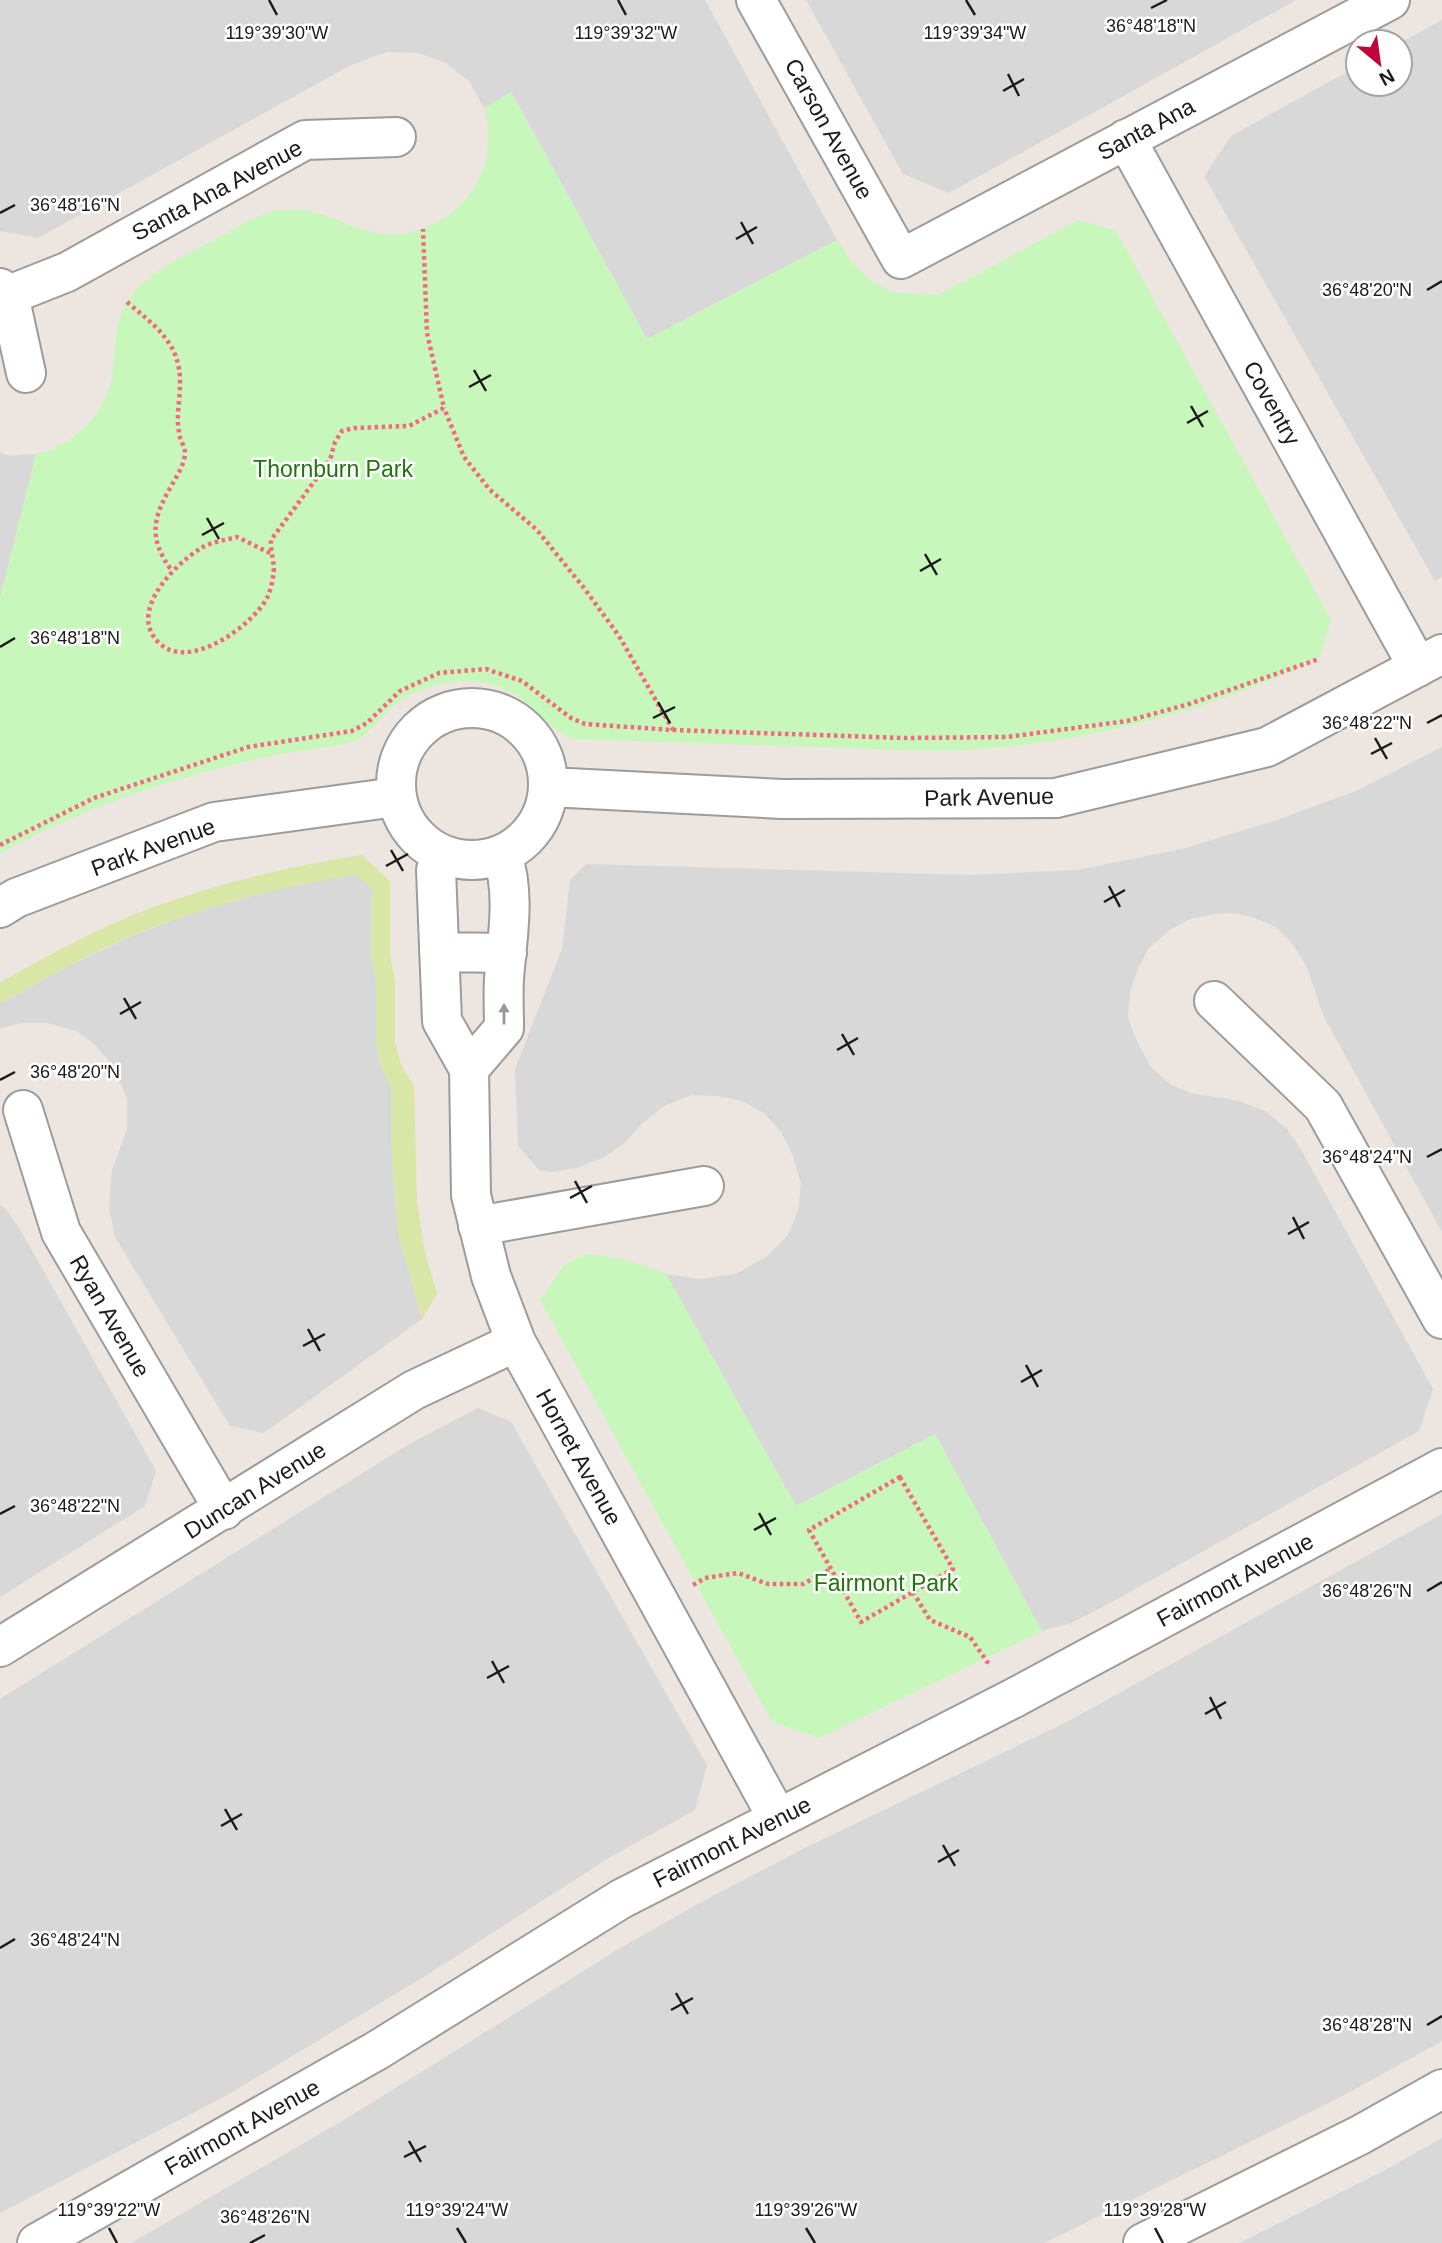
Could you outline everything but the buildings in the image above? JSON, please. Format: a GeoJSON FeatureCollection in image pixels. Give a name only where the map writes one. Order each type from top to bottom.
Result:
{"type":"FeatureCollection","features":[{"type":"Feature","properties":{"kind":"street","name":"Carson Avenue"},"geometry":{"type":"LineString","coordinates":[[756,0],[901,259]]}},
{"type":"Feature","properties":{"kind":"street","name":"Santa Ana"},"geometry":{"type":"LineString","coordinates":[[901,259],[1390,0]]}},
{"type":"Feature","properties":{"kind":"street","name":"Santa Ana Avenue"},"geometry":{"type":"LineString","coordinates":[[4,291],[67,272],[305,140],[396,137]]}},
{"type":"Feature","properties":{"kind":"street","name":"Coventry"},"geometry":{"type":"LineString","coordinates":[[1126,139],[1430,660]]}},
{"type":"Feature","properties":{"kind":"street"},"geometry":{"type":"LineString","coordinates":[[4,291],[26,373]]}},
{"type":"Feature","properties":{"kind":"street","name":"Park Avenue"},"geometry":{"type":"LineString","coordinates":[[549,788],[782,799],[1056,798],[1267,747],[1430,660]]}},
{"type":"Feature","properties":{"kind":"street"},"geometry":{"type":"LineString","coordinates":[[468,708],[493,710],[516,721],[535,739],[546,762],[549,788],[545,808],[535,828],[520,844],[502,855],[473,861],[444,856],[421,843],[405,822],[396,797],[396,771],[405,747],[421,726],[442,713],[468,708]]}},
{"type":"Feature","properties":{"kind":"street","name":"Park Avenue"},"geometry":{"type":"LineString","coordinates":[[0,908],[16,898],[214,822],[396,797]]}},
{"type":"Feature","properties":{"kind":"street"},"geometry":{"type":"LineString","coordinates":[[469,1069],[504,1028],[508,874],[502,855]]}},
{"type":"Feature","properties":{"kind":"street","name":"Hornet Avenue"},"geometry":{"type":"LineString","coordinates":[[444,856],[436,870],[442,1021],[469,1069],[471,1195],[491,1276],[516,1342],[777,1817]]}},
{"type":"Feature","properties":{"kind":"street"},"geometry":{"type":"LineString","coordinates":[[439,952],[507,953]]}},
{"type":"Feature","properties":{"kind":"street"},"geometry":{"type":"LineString","coordinates":[[1214,1000],[1323,1106],[1442,1319]]}},
{"type":"Feature","properties":{"kind":"street","name":"Ryan Avenue"},"geometry":{"type":"LineString","coordinates":[[23,1110],[61,1232],[224,1510]]}},
{"type":"Feature","properties":{"kind":"street"},"geometry":{"type":"LineString","coordinates":[[478,1226],[704,1186]]}},
{"type":"Feature","properties":{"kind":"street","name":"Duncan Avenue"},"geometry":{"type":"LineString","coordinates":[[0,1647],[414,1390],[516,1342]]}},
{"type":"Feature","properties":{"kind":"street","name":"Fairmont Avenue"},"geometry":{"type":"LineString","coordinates":[[37,2243],[376,2052],[621,1899],[1012,1699],[1442,1468]]}},
{"type":"Feature","properties":{"kind":"street"},"geometry":{"type":"LineString","coordinates":[[1143,2243],[1360,2135],[1442,2089]]}},
{"type":"Feature","properties":{"kind":"path"},"geometry":{"type":"LineString","coordinates":[[423,229],[427,333],[444,408],[464,457],[490,491],[537,530],[584,587],[619,636],[673,730]]}},
{"type":"Feature","properties":{"kind":"path"},"geometry":{"type":"LineString","coordinates":[[127,302],[166,337],[177,358],[180,375],[178,433],[185,452],[179,472],[156,521],[155,543],[172,571]]}},
{"type":"Feature","properties":{"kind":"path"},"geometry":{"type":"LineString","coordinates":[[270,553],[237,537],[203,547],[172,571],[166,577],[149,610],[149,629],[160,645],[181,652],[207,648],[228,637],[252,618],[267,598],[275,573],[270,553],[271,540],[330,460],[342,430],[409,426],[444,408]]}},
{"type":"Feature","properties":{"kind":"path"},"geometry":{"type":"LineString","coordinates":[[0,845],[94,798],[248,747],[352,731],[367,723],[400,691],[439,673],[486,669],[522,681],[554,707],[585,724],[673,730],[904,738],[1007,737],[1127,721],[1189,704],[1319,659]]}},
{"type":"Feature","properties":{"kind":"path"},"geometry":{"type":"LineString","coordinates":[[900,1477],[953,1569],[861,1622],[831,1570],[809,1530],[900,1477]]}},
{"type":"Feature","properties":{"kind":"path"},"geometry":{"type":"LineString","coordinates":[[659,1603],[705,1578],[737,1573],[768,1584],[803,1584],[831,1570]]}},
{"type":"Feature","properties":{"kind":"path"},"geometry":{"type":"LineString","coordinates":[[913,1592],[930,1620],[970,1637],[1012,1699]]}},
{"type":"Feature","properties":{"kind":"shaded area"},"geometry":{"type":"Polygon","coordinates":[[[0,0],[705,0],[837,240],[647,339],[512,93],[484,108],[469,81],[444,62],[418,53],[387,52],[351,65],[38,238],[0,231],[0,0]]]}},
{"type":"Feature","properties":{"kind":"shaded area"},"geometry":{"type":"Polygon","coordinates":[[[806,0],[1296,0],[949,193],[903,174],[806,0]]]}},
{"type":"Feature","properties":{"kind":"shaded area"},"geometry":{"type":"Polygon","coordinates":[[[1442,20],[1442,577],[1435,581],[1204,176],[1231,136],[1344,74],[1344,98],[1414,98],[1414,35],[1442,20]]]}},
{"type":"Feature","properties":{"kind":"shaded area"},"geometry":{"type":"Polygon","coordinates":[[[0,452],[9,456],[36,454],[0,598],[0,452]]]}},
{"type":"Feature","properties":{"kind":"shaded area"},"geometry":{"type":"Polygon","coordinates":[[[1442,747],[1442,1232],[1323,1015],[1307,967],[1291,942],[1276,927],[1233,913],[1190,919],[1171,929],[1148,949],[1138,969],[1130,992],[1128,1018],[1151,1067],[1171,1085],[1191,1093],[1239,1101],[1265,1111],[1287,1129],[1299,1146],[1433,1389],[1419,1431],[1071,1623],[1042,1631],[935,1434],[796,1506],[666,1274],[700,1279],[736,1274],[767,1256],[788,1235],[798,1210],[801,1184],[793,1156],[782,1133],[764,1113],[742,1101],[691,1095],[664,1106],[605,1157],[577,1168],[553,1172],[539,1170],[518,1146],[515,1069],[562,949],[570,880],[586,864],[970,875],[1077,870],[1182,849],[1277,820],[1356,791],[1442,747]]]}},
{"type":"Feature","properties":{"kind":"shaded area"},"geometry":{"type":"Polygon","coordinates":[[[355,874],[372,889],[371,952],[376,981],[376,1043],[381,1066],[391,1086],[392,1160],[398,1233],[422,1319],[264,1433],[230,1426],[115,1237],[109,1207],[112,1169],[127,1130],[127,1099],[114,1067],[94,1044],[77,1031],[47,1023],[20,1023],[0,1029],[0,1003],[68,966],[132,936],[202,909],[278,889],[355,874]]]}},
{"type":"Feature","properties":{"kind":"shaded area"},"geometry":{"type":"Polygon","coordinates":[[[0,1205],[6,1209],[21,1231],[156,1471],[145,1506],[0,1597],[0,1205]]]}},
{"type":"Feature","properties":{"kind":"shaded area"},"geometry":{"type":"Polygon","coordinates":[[[478,1408],[511,1422],[707,1765],[695,1810],[607,1859],[427,1975],[229,2094],[0,2213],[0,1699],[411,1443],[478,1408]]]}},
{"type":"Feature","properties":{"kind":"shaded area"},"geometry":{"type":"Polygon","coordinates":[[[1442,1514],[1442,2041],[1337,2099],[1044,2243],[131,2243],[344,2120],[622,1947],[707,1899],[805,1848],[1065,1723],[1442,1514]]]}},
{"type":"Feature","properties":{"kind":"shaded area"},"geometry":{"type":"Polygon","coordinates":[[[1442,2138],[1442,2243],[1239,2243],[1387,2169],[1442,2138]]]}},
{"type":"Feature","properties":{"kind":"green space","name":"Thornburn Park"},"geometry":{"type":"Polygon","coordinates":[[[511,92],[647,339],[837,240],[853,264],[871,281],[893,292],[938,295],[1079,220],[1116,231],[1331,620],[1319,659],[1226,697],[1132,725],[1036,743],[936,751],[574,739],[557,730],[522,699],[499,687],[467,681],[450,682],[434,685],[404,698],[355,741],[266,757],[163,784],[63,822],[0,854],[0,598],[36,454],[64,443],[97,413],[110,386],[118,325],[129,299],[137,289],[166,266],[257,217],[281,210],[302,210],[379,233],[401,234],[440,221],[463,202],[483,170],[488,150],[484,108],[511,92]]]}},
{"type":"Feature","properties":{"kind":"green space"},"geometry":{"type":"Polygon","coordinates":[[[362,855],[390,881],[390,955],[395,981],[395,1042],[401,1065],[414,1086],[417,1202],[424,1248],[437,1294],[422,1319],[398,1233],[392,1160],[391,1086],[381,1066],[376,1043],[376,981],[371,952],[372,889],[356,875],[271,891],[215,906],[161,925],[100,950],[0,1003],[0,982],[134,915],[231,882],[362,855]]]}},
{"type":"Feature","properties":{"kind":"green space","name":"Fairmont Park"},"geometry":{"type":"Polygon","coordinates":[[[583,1255],[625,1260],[666,1274],[796,1506],[935,1434],[1042,1631],[819,1738],[772,1722],[540,1300],[564,1266],[583,1255]]]}}]}
